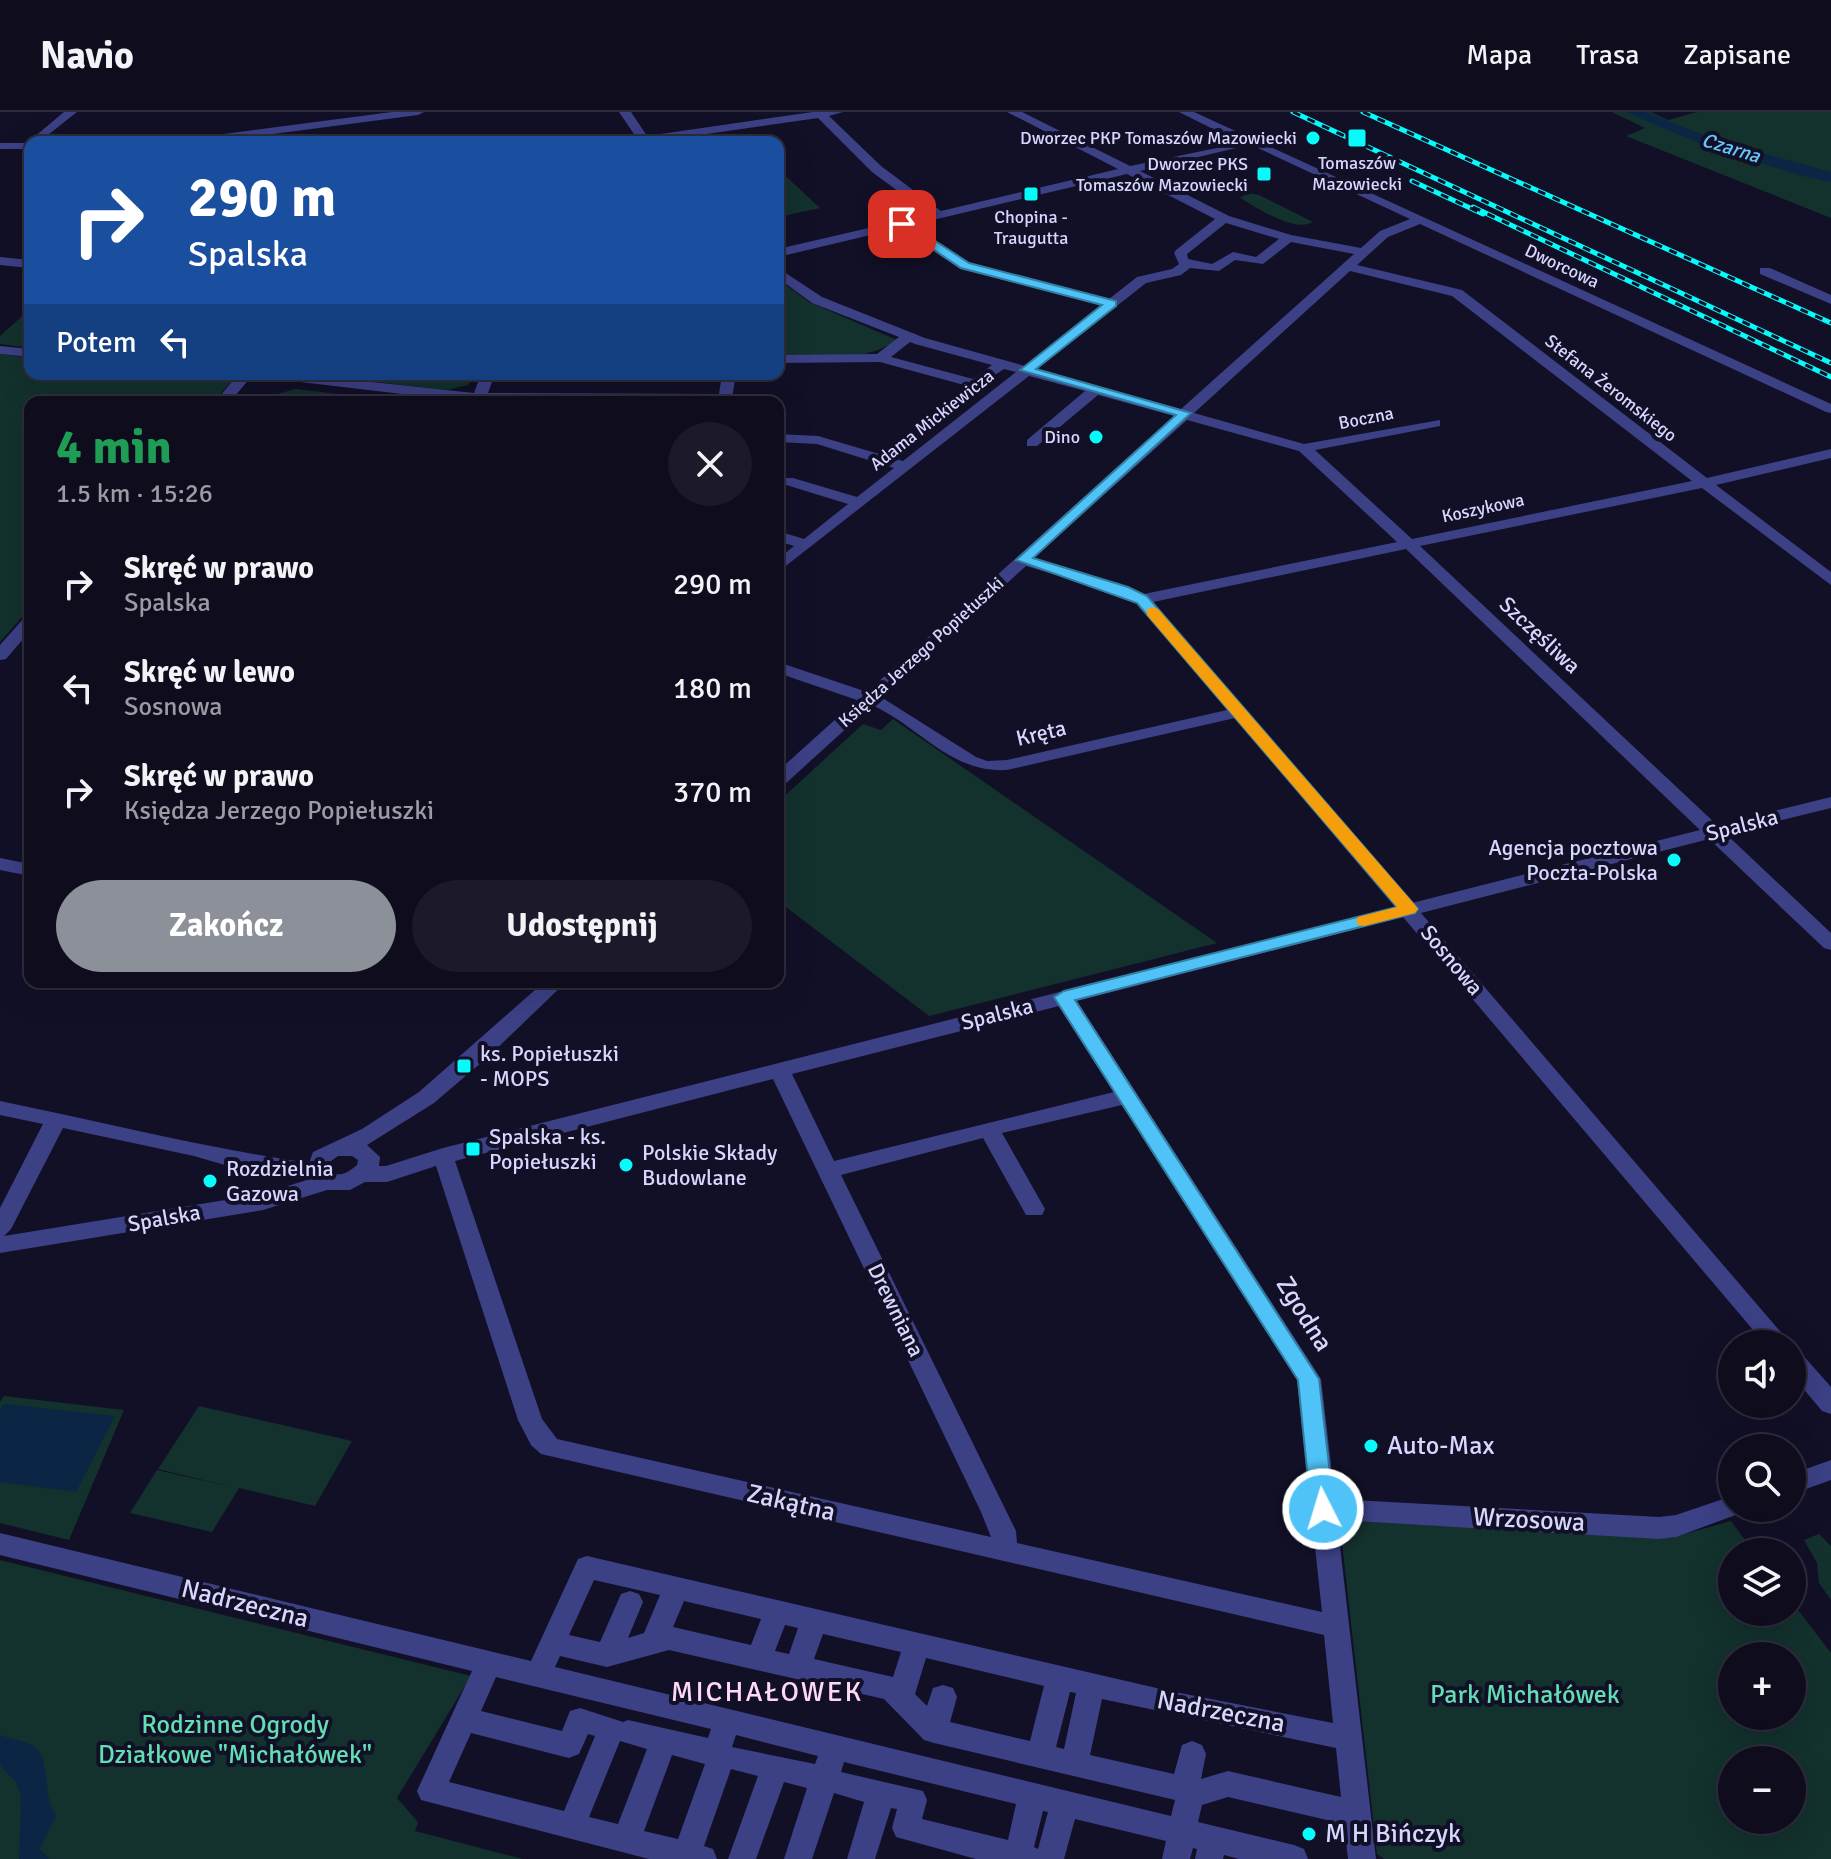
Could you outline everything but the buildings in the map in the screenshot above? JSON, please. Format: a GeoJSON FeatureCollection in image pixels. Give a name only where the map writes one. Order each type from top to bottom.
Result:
{"type":"FeatureCollection","features":[{"type":"Feature","properties":{"kind":"street"},"geometry":{"type":"LineString","coordinates":[[40,136],[71,112]]}},
{"type":"Feature","properties":{"kind":"street"},"geometry":{"type":"LineString","coordinates":[[242,136],[321,119],[418,112]]}},
{"type":"Feature","properties":{"kind":"street"},"geometry":{"type":"LineString","coordinates":[[625,112],[644,136]]}},
{"type":"Feature","properties":{"kind":"street"},"geometry":{"type":"LineString","coordinates":[[674,136],[837,112]]}},
{"type":"Feature","properties":{"kind":"street"},"geometry":{"type":"LineString","coordinates":[[1013,112],[1225,219],[1289,238],[1364,252]]}},
{"type":"Feature","properties":{"kind":"street"},"geometry":{"type":"LineString","coordinates":[[1185,112],[1214,126],[1236,143]]}},
{"type":"Feature","properties":{"kind":"street"},"geometry":{"type":"LineString","coordinates":[[821,114],[859,155],[890,182],[939,215]]}},
{"type":"Feature","properties":{"kind":"street"},"geometry":{"type":"LineString","coordinates":[[784,252],[1236,143]]}},
{"type":"Feature","properties":{"kind":"street","name":"Dworcowa"},"geometry":{"type":"LineString","coordinates":[[1236,143],[1278,155],[1831,409]]}},
{"type":"Feature","properties":{"kind":"street"},"geometry":{"type":"LineString","coordinates":[[0,146],[24,144]]}},
{"type":"Feature","properties":{"kind":"street"},"geometry":{"type":"LineString","coordinates":[[1380,201],[1388,210],[1388,228]]}},
{"type":"Feature","properties":{"kind":"street"},"geometry":{"type":"LineString","coordinates":[[1188,264],[1182,261],[1180,253],[1214,224],[1225,219]]}},
{"type":"Feature","properties":{"kind":"street","name":"Księdza Jerzego Popiełuszki"},"geometry":{"type":"LineString","coordinates":[[784,776],[1388,228],[1417,219]]}},
{"type":"Feature","properties":{"kind":"street"},"geometry":{"type":"LineString","coordinates":[[902,224],[965,266],[1112,304]]}},
{"type":"Feature","properties":{"kind":"street","name":"Adama Mickiewicza"},"geometry":{"type":"LineString","coordinates":[[784,562],[1142,280],[1176,272],[1188,264],[1214,268],[1233,256],[1258,261],[1289,238]]}},
{"type":"Feature","properties":{"kind":"street"},"geometry":{"type":"LineString","coordinates":[[0,261],[24,263]]}},
{"type":"Feature","properties":{"kind":"street","name":"Stefana Żeromskiego"},"geometry":{"type":"LineString","coordinates":[[1348,267],[1457,293],[1831,580]]}},
{"type":"Feature","properties":{"kind":"street"},"geometry":{"type":"LineString","coordinates":[[1765,271],[1831,300]]}},
{"type":"Feature","properties":{"kind":"street","name":"Szczęśliwa"},"geometry":{"type":"LineString","coordinates":[[784,276],[817,300],[908,337],[1304,448],[1713,832],[1823,926],[1831,944]]}},
{"type":"Feature","properties":{"kind":"street"},"geometry":{"type":"LineString","coordinates":[[880,358],[908,337]]}},
{"type":"Feature","properties":{"kind":"street"},"geometry":{"type":"LineString","coordinates":[[0,350],[24,352]]}},
{"type":"Feature","properties":{"kind":"street"},"geometry":{"type":"LineString","coordinates":[[784,359],[880,358],[975,384],[1002,364]]}},
{"type":"Feature","properties":{"kind":"street"},"geometry":{"type":"LineString","coordinates":[[227,396],[241,380]]}},
{"type":"Feature","properties":{"kind":"street"},"geometry":{"type":"LineString","coordinates":[[313,380],[452,396]]}},
{"type":"Feature","properties":{"kind":"street"},"geometry":{"type":"LineString","coordinates":[[1032,443],[1096,389]]}},
{"type":"Feature","properties":{"kind":"street","name":"Boczna"},"geometry":{"type":"LineString","coordinates":[[1304,448],[1435,423]]}},
{"type":"Feature","properties":{"kind":"street"},"geometry":{"type":"LineString","coordinates":[[784,438],[818,440],[905,467]]}},
{"type":"Feature","properties":{"kind":"street","name":"Koszykowa"},"geometry":{"type":"LineString","coordinates":[[1142,599],[1791,465],[1831,453]]}},
{"type":"Feature","properties":{"kind":"street"},"geometry":{"type":"LineString","coordinates":[[788,481],[860,503]]}},
{"type":"Feature","properties":{"kind":"street"},"geometry":{"type":"LineString","coordinates":[[784,538],[806,545]]}},
{"type":"Feature","properties":{"kind":"street","name":"Sosnowa"},"geometry":{"type":"LineString","coordinates":[[1023,560],[1123,590],[1142,599],[1767,1330]]}},
{"type":"Feature","properties":{"kind":"street"},"geometry":{"type":"LineString","coordinates":[[0,655],[24,628]]}},
{"type":"Feature","properties":{"kind":"street","name":"Kręta"},"geometry":{"type":"LineString","coordinates":[[784,669],[882,703],[970,761],[991,767],[1240,712]]}},
{"type":"Feature","properties":{"kind":"street","name":"Spalska"},"geometry":{"type":"LineString","coordinates":[[0,1245],[263,1202],[322,1178],[350,1182],[367,1161],[387,1174],[443,1156],[1831,802]]}},
{"type":"Feature","properties":{"kind":"street"},"geometry":{"type":"LineString","coordinates":[[0,864],[24,869]]}},
{"type":"Feature","properties":{"kind":"street"},"geometry":{"type":"LineString","coordinates":[[0,1108],[322,1178],[321,1157],[338,1148],[356,1148],[367,1161],[421,1111],[456,1073],[549,988]]}},
{"type":"Feature","properties":{"kind":"street","name":"Zgodna"},"geometry":{"type":"LineString","coordinates":[[1064,997],[1309,1379],[1362,1859]]}},
{"type":"Feature","properties":{"kind":"street","name":"Drewniana"},"geometry":{"type":"LineString","coordinates":[[779,1070],[999,1522],[1005,1552]]}},
{"type":"Feature","properties":{"kind":"street"},"geometry":{"type":"LineString","coordinates":[[194,1148],[280,1157],[315,1155],[375,1133],[456,1073]]}},
{"type":"Feature","properties":{"kind":"street"},"geometry":{"type":"LineString","coordinates":[[828,1171],[1128,1096]]}},
{"type":"Feature","properties":{"kind":"street"},"geometry":{"type":"LineString","coordinates":[[0,1229],[57,1119]]}},
{"type":"Feature","properties":{"kind":"street"},"geometry":{"type":"LineString","coordinates":[[989,1129],[1034,1209]]}},
{"type":"Feature","properties":{"kind":"street","name":"Zakątna"},"geometry":{"type":"LineString","coordinates":[[443,1156],[530,1420],[540,1438],[550,1447],[1337,1627]]}},
{"type":"Feature","properties":{"kind":"street"},"geometry":{"type":"LineString","coordinates":[[1806,1375],[1831,1404]]}},
{"type":"Feature","properties":{"kind":"street"},"geometry":{"type":"LineString","coordinates":[[1806,1479],[1831,1470]]}},
{"type":"Feature","properties":{"kind":"street","name":"Wrzosowa"},"geometry":{"type":"LineString","coordinates":[[1323,1509],[1659,1528],[1676,1526],[1718,1511]]}},
{"type":"Feature","properties":{"kind":"street","name":"Nadrzeczna"},"geometry":{"type":"LineString","coordinates":[[0,1544],[727,1722],[1065,1801],[1181,1831],[1211,1849],[1294,1859]]}},
{"type":"Feature","properties":{"kind":"street","name":"Nadrzeczna"},"geometry":{"type":"LineString","coordinates":[[538,1675],[587,1567],[1165,1702],[1349,1738]]}},
{"type":"Feature","properties":{"kind":"street"},"geometry":{"type":"LineString","coordinates":[[655,1640],[676,1587]]}},
{"type":"Feature","properties":{"kind":"street"},"geometry":{"type":"LineString","coordinates":[[607,1655],[630,1602]]}},
{"type":"Feature","properties":{"kind":"street"},"geometry":{"type":"LineString","coordinates":[[759,1658],[777,1610]]}},
{"type":"Feature","properties":{"kind":"street"},"geometry":{"type":"LineString","coordinates":[[798,1667],[815,1618]]}},
{"type":"Feature","properties":{"kind":"street"},"geometry":{"type":"LineString","coordinates":[[553,1643],[607,1655],[669,1638],[892,1689],[934,1731],[1198,1793],[1228,1784],[1358,1814]]}},
{"type":"Feature","properties":{"kind":"street"},"geometry":{"type":"LineString","coordinates":[[901,1696],[917,1642]]}},
{"type":"Feature","properties":{"kind":"street"},"geometry":{"type":"LineString","coordinates":[[489,1663],[431,1791],[695,1857],[719,1764],[726,1755],[727,1722]]}},
{"type":"Feature","properties":{"kind":"street"},"geometry":{"type":"LineString","coordinates":[[1040,1756],[1060,1676]]}},
{"type":"Feature","properties":{"kind":"street"},"geometry":{"type":"LineString","coordinates":[[1074,1764],[1092,1683]]}},
{"type":"Feature","properties":{"kind":"street"},"geometry":{"type":"LineString","coordinates":[[600,1725],[614,1693]]}},
{"type":"Feature","properties":{"kind":"street"},"geometry":{"type":"LineString","coordinates":[[934,1731],[943,1697]]}},
{"type":"Feature","properties":{"kind":"street"},"geometry":{"type":"LineString","coordinates":[[464,1719],[569,1745],[580,1720],[612,1728],[571,1827]]}},
{"type":"Feature","properties":{"kind":"street"},"geometry":{"type":"LineString","coordinates":[[628,1732],[913,1800],[906,1828],[1024,1858],[1033,1794]]}},
{"type":"Feature","properties":{"kind":"street"},"geometry":{"type":"LineString","coordinates":[[626,1840],[664,1740]]}},
{"type":"Feature","properties":{"kind":"street"},"geometry":{"type":"LineString","coordinates":[[798,1859],[834,1782],[835,1747]]}},
{"type":"Feature","properties":{"kind":"street","name":"Nadrzeczna"},"geometry":{"type":"LineString","coordinates":[[1176,1859],[1192,1754]]}},
{"type":"Feature","properties":{"kind":"street"},"geometry":{"type":"LineString","coordinates":[[861,1859],[891,1795],[911,1765]]}},
{"type":"Feature","properties":{"kind":"street"},"geometry":{"type":"LineString","coordinates":[[742,1859],[775,1768]]}},
{"type":"Feature","properties":{"kind":"street"},"geometry":{"type":"LineString","coordinates":[[1050,1859],[1065,1801]]}},
{"type":"Feature","properties":{"kind":"green space"},"geometry":{"type":"Polygon","coordinates":[[[1612,112],[1651,112],[1668,120],[1697,112],[1831,112],[1831,218],[1626,136],[1645,128],[1612,112]]]}},
{"type":"Feature","properties":{"kind":"green space"},"geometry":{"type":"Polygon","coordinates":[[[784,175],[820,208],[784,216],[784,175]]]}},
{"type":"Feature","properties":{"kind":"green space"},"geometry":{"type":"Polygon","coordinates":[[[1247,193],[1259,195],[1313,222],[1305,225],[1276,218],[1240,198],[1247,193]]]}},
{"type":"Feature","properties":{"kind":"green space"},"geometry":{"type":"Polygon","coordinates":[[[784,283],[809,302],[897,340],[870,353],[784,356],[784,283]]]}},
{"type":"Feature","properties":{"kind":"green space"},"geometry":{"type":"Polygon","coordinates":[[[24,314],[24,347],[0,344],[0,336],[24,314]]]}},
{"type":"Feature","properties":{"kind":"green space"},"geometry":{"type":"Polygon","coordinates":[[[0,354],[24,357],[24,380],[232,381],[218,396],[24,396],[24,615],[0,642],[0,354]]]}},
{"type":"Feature","properties":{"kind":"green space"},"geometry":{"type":"Polygon","coordinates":[[[359,380],[471,380],[468,385],[447,390],[359,380]]]}},
{"type":"Feature","properties":{"kind":"green space"},"geometry":{"type":"Polygon","coordinates":[[[295,389],[355,396],[271,396],[295,389]]]}},
{"type":"Feature","properties":{"kind":"green space"},"geometry":{"type":"Polygon","coordinates":[[[893,719],[1217,943],[929,1016],[784,906],[784,796],[863,724],[881,730],[893,719]]]}},
{"type":"Feature","properties":{"kind":"green space"},"geometry":{"type":"Polygon","coordinates":[[[4,1396],[124,1410],[69,1540],[0,1523],[0,1402],[4,1396]]]}},
{"type":"Feature","properties":{"kind":"green space"},"geometry":{"type":"Polygon","coordinates":[[[199,1406],[352,1441],[315,1506],[239,1488],[212,1532],[130,1513],[157,1470],[236,1488],[158,1469],[199,1406]]]}},
{"type":"Feature","properties":{"kind":"green space","name":"Park Michałówek"},"geometry":{"type":"Polygon","coordinates":[[[1353,1521],[1670,1538],[1732,1522],[1744,1538],[1718,1538],[1718,1626],[1806,1626],[1806,1620],[1831,1653],[1831,1859],[1384,1859],[1377,1854],[1340,1525],[1353,1521]]]}},
{"type":"Feature","properties":{"kind":"green space"},"geometry":{"type":"Polygon","coordinates":[[[1819,1534],[1831,1546],[1831,1600],[1819,1583],[1817,1563],[1806,1539],[1819,1534]]]}},
{"type":"Feature","properties":{"kind":"green space","name":"Rodzinne Ogrody Działkowe \"Michałówek\""},"geometry":{"type":"Polygon","coordinates":[[[0,1560],[471,1676],[397,1798],[418,1822],[415,1831],[523,1859],[0,1859],[0,1560]]]}},
{"type":"Feature","properties":{"kind":"water"},"geometry":{"type":"Polygon","coordinates":[[[4,1404],[115,1416],[76,1492],[0,1482],[0,1411],[4,1404]]]}},
{"type":"Feature","properties":{"kind":"water"},"geometry":{"type":"Polygon","coordinates":[[[0,1735],[29,1744],[41,1754],[49,1799],[56,1815],[40,1849],[49,1859],[19,1859],[21,1796],[16,1782],[0,1765],[0,1735]]]}},
{"type":"Feature","properties":{"kind":"waterway","name":"Czarna"},"geometry":{"type":"LineString","coordinates":[[1633,112],[1713,144],[1831,177]]}},
{"type":"Feature","properties":{"kind":"railway"},"geometry":{"type":"LineString","coordinates":[[1293,112],[1831,363]]}},
{"type":"Feature","properties":{"kind":"railway"},"geometry":{"type":"LineString","coordinates":[[1363,112],[1831,323]]}},
{"type":"Feature","properties":{"kind":"railway"},"geometry":{"type":"LineString","coordinates":[[1412,181],[1483,214]]}},
{"type":"Feature","properties":{"kind":"railway"},"geometry":{"type":"LineString","coordinates":[[1473,207],[1831,377]]}},
{"type":"Feature","properties":{"kind":"slow traffic"},"geometry":{"type":"LineString","coordinates":[[1153,612],[1409,909],[1364,921]]}},
{"type":"Feature","properties":{"kind":"place","name":"Dworzec PKP Tomaszów Mazowiecki"},"geometry":{"type":"Point","coordinates":[1313,138]}},
{"type":"Feature","properties":{"kind":"place","name":"Tomaszów Mazowiecki"},"geometry":{"type":"Point","coordinates":[1357,138]}},
{"type":"Feature","properties":{"kind":"place","name":"Dworzec PKS Tomaszów Mazowiecki"},"geometry":{"type":"Point","coordinates":[1264,174]}},
{"type":"Feature","properties":{"kind":"place","name":"Chopina - Traugutta"},"geometry":{"type":"Point","coordinates":[1031,194]}},
{"type":"Feature","properties":{"kind":"place","name":"Dino"},"geometry":{"type":"Point","coordinates":[1096,437]}},
{"type":"Feature","properties":{"kind":"place","name":"Agencja pocztowa Poczta-Polska"},"geometry":{"type":"Point","coordinates":[1674,860]}},
{"type":"Feature","properties":{"kind":"place","name":"ks. Popiełuszki - MOPS"},"geometry":{"type":"Point","coordinates":[464,1066]}},
{"type":"Feature","properties":{"kind":"place","name":"Spalska - ks. Popiełuszki"},"geometry":{"type":"Point","coordinates":[473,1149]}},
{"type":"Feature","properties":{"kind":"place","name":"Polskie Składy Budowlane"},"geometry":{"type":"Point","coordinates":[626,1165]}},
{"type":"Feature","properties":{"kind":"place","name":"Rozdzielnia Gazowa"},"geometry":{"type":"Point","coordinates":[210,1181]}},
{"type":"Feature","properties":{"kind":"place","name":"Auto-Max"},"geometry":{"type":"Point","coordinates":[1371,1446]}},
{"type":"Feature","properties":{"kind":"place","name":"M H Bińczyk"},"geometry":{"type":"Point","coordinates":[1309,1834]}},
{"type":"Feature","properties":{"kind":"district","name":"MICHAŁOWEK"},"geometry":{"type":"Point","coordinates":[767,1692]}},
{"type":"Feature","properties":{"kind":"route"},"geometry":{"type":"LineString","coordinates":[[902,224],[965,266],[1112,304],[1027,370],[1185,413],[1023,560],[1123,590],[1142,599],[1409,909],[1064,997],[1309,1379],[1323,1509]]}}]}
